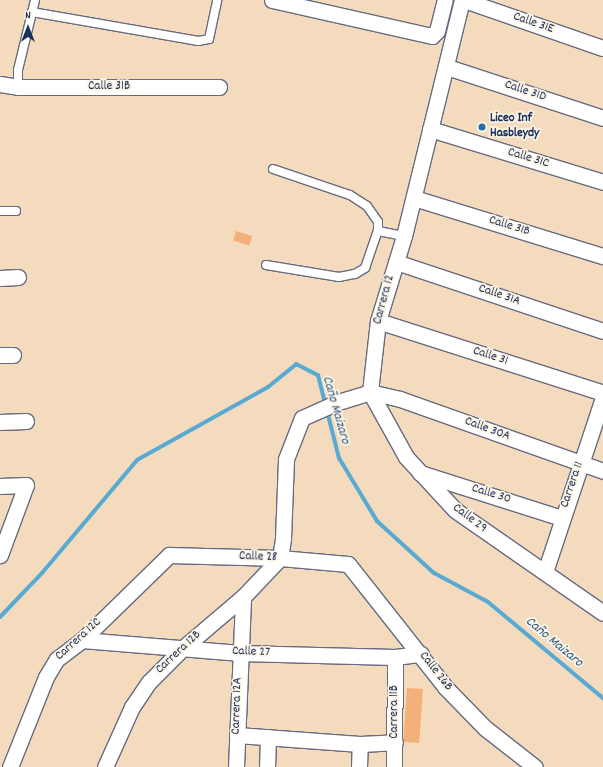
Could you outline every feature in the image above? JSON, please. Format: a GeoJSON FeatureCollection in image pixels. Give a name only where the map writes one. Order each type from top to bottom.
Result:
{"type":"FeatureCollection","features":[{"type":"Feature","properties":{"kind":"street"},"geometry":{"type":"LineString","coordinates":[[272,0],[432,36],[437,32],[445,0]]}},
{"type":"Feature","properties":{"kind":"street","name":"Calle 31E"},"geometry":{"type":"LineString","coordinates":[[463,0],[603,48]]}},
{"type":"Feature","properties":{"kind":"street","name":"Carrera 12"},"geometry":{"type":"LineString","coordinates":[[370,392],[378,321],[404,236],[463,0]]}},
{"type":"Feature","properties":{"kind":"street","name":"Calle 31D"},"geometry":{"type":"LineString","coordinates":[[447,67],[603,118]]}},
{"type":"Feature","properties":{"kind":"street","name":"Calle 31B"},"geometry":{"type":"LineString","coordinates":[[0,84],[18,86],[219,87]]}},
{"type":"Feature","properties":{"kind":"street","name":"Calle 31C"},"geometry":{"type":"LineString","coordinates":[[430,129],[603,182]]}},
{"type":"Feature","properties":{"kind":"street","name":"Calle 31B"},"geometry":{"type":"LineString","coordinates":[[414,198],[603,256]]}},
{"type":"Feature","properties":{"kind":"street","name":"Calle 31A"},"geometry":{"type":"LineString","coordinates":[[396,262],[603,331]]}},
{"type":"Feature","properties":{"kind":"street"},"geometry":{"type":"LineString","coordinates":[[0,278],[18,277]]}},
{"type":"Feature","properties":{"kind":"street","name":"Calle 31"},"geometry":{"type":"LineString","coordinates":[[378,321],[603,393]]}},
{"type":"Feature","properties":{"kind":"street"},"geometry":{"type":"LineString","coordinates":[[280,558],[283,538],[286,459],[302,418],[354,396],[370,392]]}},
{"type":"Feature","properties":{"kind":"street","name":"Calle 30A"},"geometry":{"type":"LineString","coordinates":[[370,392],[400,399],[603,471]]}},
{"type":"Feature","properties":{"kind":"street","name":"Calle 29"},"geometry":{"type":"LineString","coordinates":[[370,392],[396,440],[419,473],[470,522],[603,613]]}},
{"type":"Feature","properties":{"kind":"street","name":"Carrera 11"},"geometry":{"type":"LineString","coordinates":[[545,572],[603,398]]}},
{"type":"Feature","properties":{"kind":"street"},"geometry":{"type":"LineString","coordinates":[[0,422],[26,421]]}},
{"type":"Feature","properties":{"kind":"street","name":"Calle 30"},"geometry":{"type":"LineString","coordinates":[[419,473],[562,518]]}},
{"type":"Feature","properties":{"kind":"street"},"geometry":{"type":"LineString","coordinates":[[0,486],[26,485],[1,555]]}},
{"type":"Feature","properties":{"kind":"street","name":"Calle 28"},"geometry":{"type":"LineString","coordinates":[[169,555],[280,558],[348,564]]}},
{"type":"Feature","properties":{"kind":"street","name":"Carrera 12C"},"geometry":{"type":"LineString","coordinates":[[10,767],[51,667],[64,651],[82,640],[169,555]]}},
{"type":"Feature","properties":{"kind":"street","name":"Carrera 12B"},"geometry":{"type":"LineString","coordinates":[[105,767],[140,694],[183,648],[243,597],[280,558]]}},
{"type":"Feature","properties":{"kind":"street","name":"Calle 26B"},"geometry":{"type":"LineString","coordinates":[[348,564],[464,708],[485,728],[535,767]]}},
{"type":"Feature","properties":{"kind":"street","name":"Carrera 12A"},"geometry":{"type":"LineString","coordinates":[[236,767],[243,597]]}},
{"type":"Feature","properties":{"kind":"street","name":"Calle 27"},"geometry":{"type":"LineString","coordinates":[[82,640],[240,653],[395,657],[421,654]]}},
{"type":"Feature","properties":{"kind":"street","name":"Carrera 11B"},"geometry":{"type":"LineString","coordinates":[[394,767],[395,657]]}},
{"type":"Feature","properties":{"kind":"street"},"geometry":{"type":"LineString","coordinates":[[237,735],[360,744],[395,742]]}},
{"type":"Feature","properties":{"kind":"street"},"geometry":{"type":"LineString","coordinates":[[266,767],[268,737]]}},
{"type":"Feature","properties":{"kind":"street"},"geometry":{"type":"LineString","coordinates":[[359,767],[360,744]]}},
{"type":"Feature","properties":{"kind":"lane"},"geometry":{"type":"LineString","coordinates":[[18,86],[18,70],[35,0]]}},
{"type":"Feature","properties":{"kind":"lane"},"geometry":{"type":"LineString","coordinates":[[32,12],[198,41],[209,39],[217,0]]}},
{"type":"Feature","properties":{"kind":"lane"},"geometry":{"type":"LineString","coordinates":[[266,265],[339,277],[355,274],[364,268],[378,231],[378,222],[367,206],[350,195],[273,169]]}},
{"type":"Feature","properties":{"kind":"lane"},"geometry":{"type":"LineString","coordinates":[[0,211],[16,211]]}},
{"type":"Feature","properties":{"kind":"lane"},"geometry":{"type":"LineString","coordinates":[[378,231],[404,236]]}},
{"type":"Feature","properties":{"kind":"building"},"geometry":{"type":"Polygon","coordinates":[[[236,231],[252,236],[249,246],[233,241],[236,231]]]}},
{"type":"Feature","properties":{"kind":"building"},"geometry":{"type":"Polygon","coordinates":[[[407,688],[423,689],[419,743],[403,742],[407,688]]]}},
{"type":"Feature","properties":{"kind":"waterway","name":"Caño Maizaro"},"geometry":{"type":"LineString","coordinates":[[0,617],[42,573],[137,460],[268,387],[296,364],[318,375],[325,404]]}},
{"type":"Feature","properties":{"kind":"waterway","name":"Caño Maizaro"},"geometry":{"type":"LineString","coordinates":[[327,411],[339,458],[377,521],[434,573],[488,602],[603,698]]}},
{"type":"Feature","properties":{"kind":"place","name":"Liceo Inf Hasbleydy"},"geometry":{"type":"Point","coordinates":[482,127]}}]}
